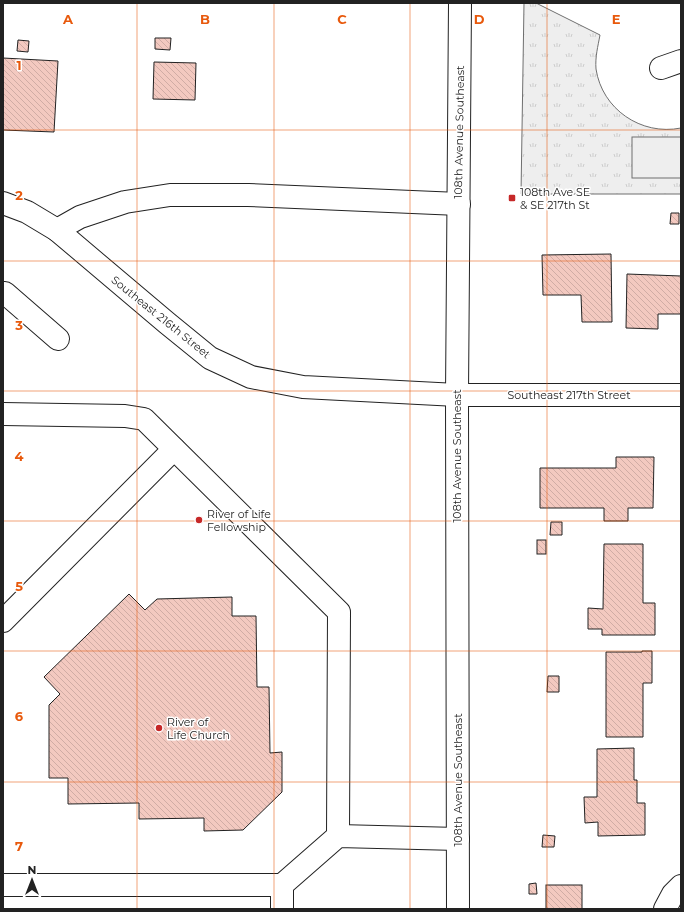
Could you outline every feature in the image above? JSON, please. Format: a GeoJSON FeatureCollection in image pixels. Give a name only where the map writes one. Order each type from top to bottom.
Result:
{"type":"FeatureCollection","features":[{"type":"Feature","properties":{"kind":"main road","name":"108th Avenue Southeast"},"geometry":{"type":"LineString","coordinates":[[458,909],[457,395],[460,3]]}},
{"type":"Feature","properties":{"kind":"main road"},"geometry":{"type":"LineString","coordinates":[[56,230],[80,217],[125,202],[170,196],[248,194],[459,204]]}},
{"type":"Feature","properties":{"kind":"main road","name":"Southeast 216th Street"},"geometry":{"type":"LineString","coordinates":[[3,203],[27,212],[56,230],[166,324],[210,358],[251,377],[303,387],[457,395]]}},
{"type":"Feature","properties":{"kind":"main road"},"geometry":{"type":"LineString","coordinates":[[3,293],[5,293],[58,339]]}},
{"type":"Feature","properties":{"kind":"main road","name":"Southeast 217th Street"},"geometry":{"type":"LineString","coordinates":[[457,395],[681,395]]}},
{"type":"Feature","properties":{"kind":"main road"},"geometry":{"type":"LineString","coordinates":[[3,414],[124,416],[144,419],[339,612],[338,836]]}},
{"type":"Feature","properties":{"kind":"main road"},"geometry":{"type":"LineString","coordinates":[[3,621],[174,449]]}},
{"type":"Feature","properties":{"kind":"main road"},"geometry":{"type":"LineString","coordinates":[[3,884],[282,886],[338,836],[458,839]]}},
{"type":"Feature","properties":{"kind":"main road"},"geometry":{"type":"LineString","coordinates":[[282,886],[282,909]]}},
{"type":"Feature","properties":{"kind":"main road"},"geometry":{"type":"LineString","coordinates":[[665,909],[673,894],[681,886]]}},
{"type":"Feature","properties":{"kind":"green space"},"geometry":{"type":"Polygon","coordinates":[[[524,3],[536,3],[600,35],[596,69],[600,83],[606,96],[615,107],[626,116],[638,123],[652,128],[681,128],[681,194],[521,194],[524,3]]]}},
{"type":"Feature","properties":{"kind":"green space"},"geometry":{"type":"Polygon","coordinates":[[[632,137],[681,137],[681,178],[632,178],[632,137]]]}},
{"type":"Feature","properties":{"kind":"building"},"geometry":{"type":"Polygon","coordinates":[[[155,38],[171,38],[170,50],[155,49],[155,38]]]}},
{"type":"Feature","properties":{"kind":"building"},"geometry":{"type":"Polygon","coordinates":[[[18,40],[29,41],[28,52],[17,51],[18,40]]]}},
{"type":"Feature","properties":{"kind":"building"},"geometry":{"type":"Polygon","coordinates":[[[3,58],[58,61],[54,132],[3,130],[3,58]]]}},
{"type":"Feature","properties":{"kind":"building"},"geometry":{"type":"Polygon","coordinates":[[[154,62],[196,63],[195,100],[153,99],[154,62]]]}},
{"type":"Feature","properties":{"kind":"building"},"geometry":{"type":"Polygon","coordinates":[[[671,213],[679,213],[679,224],[670,224],[671,213]]]}},
{"type":"Feature","properties":{"kind":"building"},"geometry":{"type":"Polygon","coordinates":[[[611,254],[612,322],[582,322],[581,295],[543,295],[542,255],[611,254]]]}},
{"type":"Feature","properties":{"kind":"building"},"geometry":{"type":"Polygon","coordinates":[[[627,274],[681,276],[681,314],[658,314],[658,329],[626,328],[627,274]]]}},
{"type":"Feature","properties":{"kind":"building"},"geometry":{"type":"Polygon","coordinates":[[[616,457],[654,457],[653,508],[628,508],[628,521],[604,521],[604,508],[540,508],[540,468],[616,468],[616,457]]]}},
{"type":"Feature","properties":{"kind":"building"},"geometry":{"type":"Polygon","coordinates":[[[551,522],[562,522],[562,535],[550,535],[551,522]]]}},
{"type":"Feature","properties":{"kind":"building"},"geometry":{"type":"Polygon","coordinates":[[[537,540],[546,540],[546,554],[537,554],[537,540]]]}},
{"type":"Feature","properties":{"kind":"building"},"geometry":{"type":"Polygon","coordinates":[[[604,544],[643,544],[643,603],[655,603],[655,635],[602,635],[602,629],[588,629],[588,608],[603,609],[604,544]]]}},
{"type":"Feature","properties":{"kind":"building","name":"River of Life Church"},"geometry":{"type":"Polygon","coordinates":[[[129,594],[145,610],[157,599],[232,597],[232,616],[256,616],[257,687],[269,687],[270,753],[282,752],[282,792],[243,830],[204,831],[204,818],[139,819],[139,803],[68,804],[68,778],[49,778],[49,705],[60,694],[44,677],[129,594]]]}},
{"type":"Feature","properties":{"kind":"building"},"geometry":{"type":"Polygon","coordinates":[[[652,651],[652,683],[643,683],[643,737],[606,737],[606,652],[652,651]]]}},
{"type":"Feature","properties":{"kind":"building"},"geometry":{"type":"Polygon","coordinates":[[[548,676],[559,676],[559,692],[547,692],[548,676]]]}},
{"type":"Feature","properties":{"kind":"building"},"geometry":{"type":"Polygon","coordinates":[[[634,748],[634,780],[637,780],[637,803],[645,803],[645,835],[598,836],[598,822],[585,823],[584,797],[597,797],[597,749],[634,748]]]}},
{"type":"Feature","properties":{"kind":"building"},"geometry":{"type":"Polygon","coordinates":[[[543,835],[555,836],[554,847],[542,847],[543,835]]]}},
{"type":"Feature","properties":{"kind":"building"},"geometry":{"type":"Polygon","coordinates":[[[536,883],[537,894],[529,894],[529,884],[536,883]]]}},
{"type":"Feature","properties":{"kind":"building"},"geometry":{"type":"Polygon","coordinates":[[[546,885],[582,885],[582,909],[546,909],[546,885]]]}},
{"type":"Feature","properties":{"kind":"place","name":"108th Ave SE & SE 217th St"},"geometry":{"type":"Point","coordinates":[512,198]}},
{"type":"Feature","properties":{"kind":"place","name":"River of Life Fellowship"},"geometry":{"type":"Point","coordinates":[199,520]}},
{"type":"Feature","properties":{"kind":"place","name":"River of Life Church"},"geometry":{"type":"Point","coordinates":[159,728]}}]}
